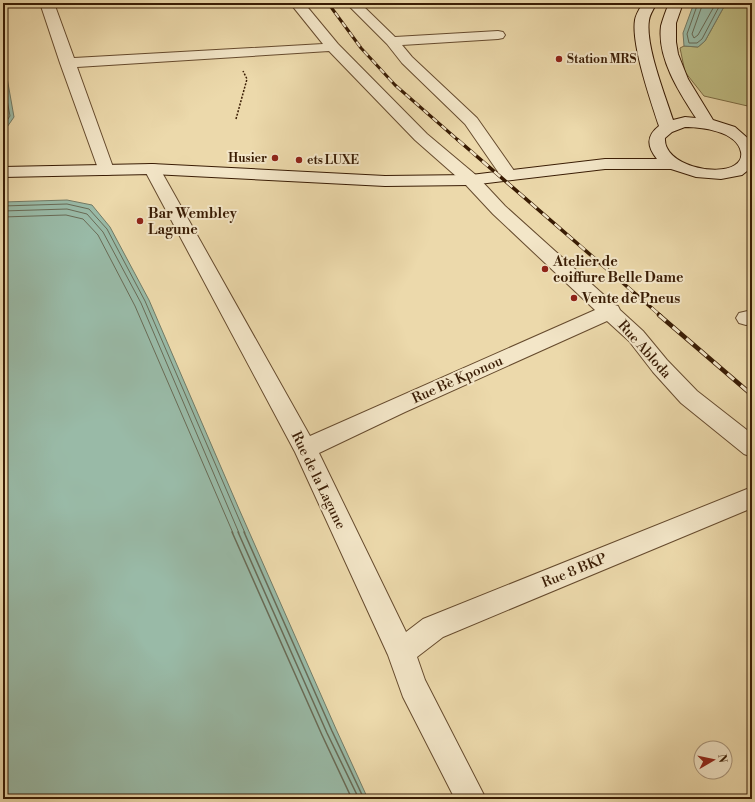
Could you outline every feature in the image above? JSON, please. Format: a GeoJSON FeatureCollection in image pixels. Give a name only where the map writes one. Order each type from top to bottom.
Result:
{"type":"FeatureCollection","features":[{"type":"Feature","properties":{"kind":"street"},"geometry":{"type":"LineString","coordinates":[[47,3],[106,170]]}},
{"type":"Feature","properties":{"kind":"street","name":"Rue Abloda"},"geometry":{"type":"LineString","coordinates":[[296,3],[333,47],[422,137],[471,180],[499,210],[611,311],[636,336],[660,366],[689,397],[752,447]]}},
{"type":"Feature","properties":{"kind":"street"},"geometry":{"type":"LineString","coordinates":[[353,3],[392,41],[407,60],[471,121],[509,175]]}},
{"type":"Feature","properties":{"kind":"street"},"geometry":{"type":"LineString","coordinates":[[650,3],[642,20],[645,47],[667,126]]}},
{"type":"Feature","properties":{"kind":"street"},"geometry":{"type":"LineString","coordinates":[[676,3],[668,28],[668,41],[678,71],[687,90],[707,123]]}},
{"type":"Feature","properties":{"kind":"street"},"geometry":{"type":"LineString","coordinates":[[392,41],[498,35]]}},
{"type":"Feature","properties":{"kind":"street"},"geometry":{"type":"LineString","coordinates":[[67,63],[333,47]]}},
{"type":"Feature","properties":{"kind":"street"},"geometry":{"type":"LineString","coordinates":[[734,133],[749,149],[749,165],[727,174],[714,175],[700,173],[674,164],[659,150],[656,142],[657,136],[667,126],[685,122],[707,123],[734,133],[752,136]]}},
{"type":"Feature","properties":{"kind":"street"},"geometry":{"type":"LineString","coordinates":[[605,164],[656,142]]}},
{"type":"Feature","properties":{"kind":"street"},"geometry":{"type":"LineString","coordinates":[[3,172],[152,169],[386,180],[471,180],[605,164],[674,164]]}},
{"type":"Feature","properties":{"kind":"street","name":"Rue de la Lagune"},"geometry":{"type":"LineString","coordinates":[[152,169],[305,449],[401,652],[413,687],[471,799]]}},
{"type":"Feature","properties":{"kind":"street","name":"Rue Bè Kponou"},"geometry":{"type":"LineString","coordinates":[[305,449],[396,406],[611,311]]}},
{"type":"Feature","properties":{"kind":"street","name":"Rue 8 BKP"},"geometry":{"type":"LineString","coordinates":[[401,652],[433,628],[752,498]]}},
{"type":"Feature","properties":{"kind":"path"},"geometry":{"type":"LineString","coordinates":[[235,54],[247,79],[236,118]]}},
{"type":"Feature","properties":{"kind":"shaded area"},"geometry":{"type":"Polygon","coordinates":[[[726,3],[752,3],[752,107],[704,96],[685,72],[680,48],[684,46],[698,47],[705,41],[726,3]]]}},
{"type":"Feature","properties":{"kind":"water"},"geometry":{"type":"Polygon","coordinates":[[[694,3],[726,3],[705,41],[698,47],[684,46],[683,33],[694,3]]]}},
{"type":"Feature","properties":{"kind":"water"},"geometry":{"type":"Polygon","coordinates":[[[3,55],[14,117],[3,133],[3,55]]]}},
{"type":"Feature","properties":{"kind":"water"},"geometry":{"type":"Polygon","coordinates":[[[67,200],[92,205],[110,227],[149,300],[239,509],[368,799],[3,799],[3,202],[67,200]]]}},
{"type":"Feature","properties":{"kind":"railway"},"geometry":{"type":"LineString","coordinates":[[328,3],[361,48],[395,85],[459,141]]}},
{"type":"Feature","properties":{"kind":"railway"},"geometry":{"type":"LineString","coordinates":[[458,140],[661,316]]}},
{"type":"Feature","properties":{"kind":"railway"},"geometry":{"type":"LineString","coordinates":[[659,315],[752,395]]}},
{"type":"Feature","properties":{"kind":"place","name":"Station MRS"},"geometry":{"type":"Point","coordinates":[559,59]}},
{"type":"Feature","properties":{"kind":"place","name":"Husier"},"geometry":{"type":"Point","coordinates":[275,158]}},
{"type":"Feature","properties":{"kind":"place","name":"ets LUXE"},"geometry":{"type":"Point","coordinates":[299,160]}},
{"type":"Feature","properties":{"kind":"place","name":"Bar Wembley Lagune"},"geometry":{"type":"Point","coordinates":[140,221]}},
{"type":"Feature","properties":{"kind":"place","name":"Atelier de coiffure Belle Dame"},"geometry":{"type":"Point","coordinates":[545,269]}},
{"type":"Feature","properties":{"kind":"place","name":"Vente de Pneus"},"geometry":{"type":"Point","coordinates":[574,298]}}]}
